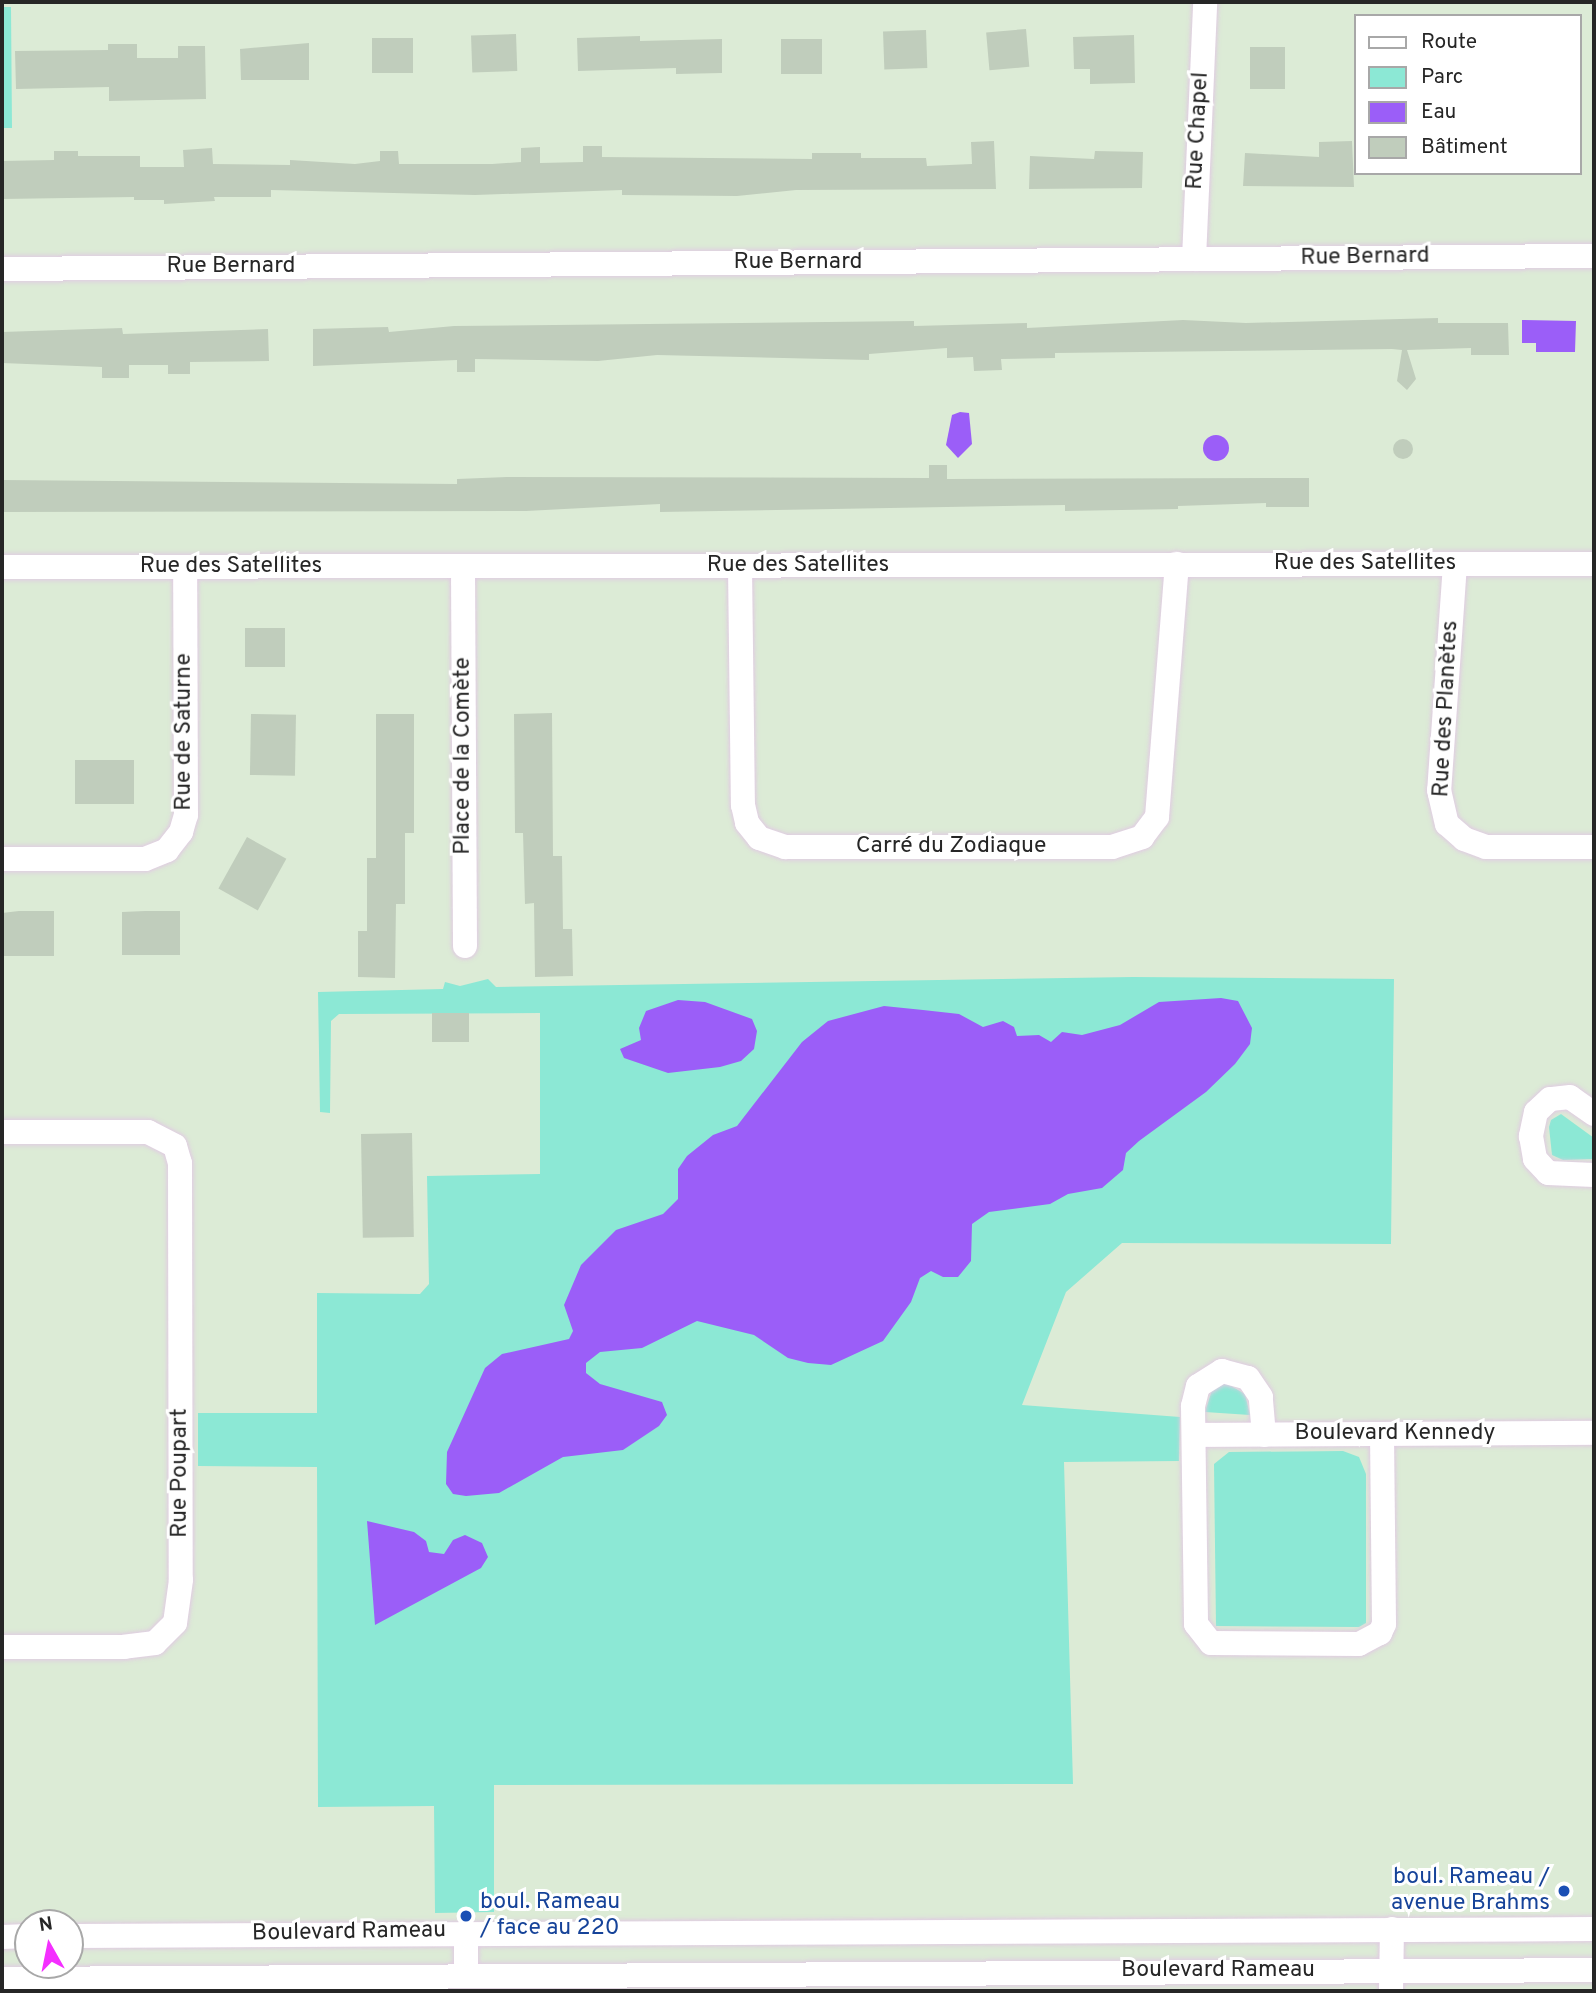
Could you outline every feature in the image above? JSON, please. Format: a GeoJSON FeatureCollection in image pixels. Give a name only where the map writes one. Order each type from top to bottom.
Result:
{"type":"FeatureCollection","features":[{"type":"Feature","properties":{"kind":"street","name":"Rue Chapel"},"geometry":{"type":"LineString","coordinates":[[1194,259],[1205,2]]}},
{"type":"Feature","properties":{"kind":"street","name":"Rue Bernard"},"geometry":{"type":"LineString","coordinates":[[2,269],[1594,256]]}},
{"type":"Feature","properties":{"kind":"street","name":"Carré du Zodiaque"},"geometry":{"type":"LineString","coordinates":[[740,566],[743,805],[747,823],[758,838],[785,847],[1112,847],[1142,837],[1157,817],[1177,564]]}},
{"type":"Feature","properties":{"kind":"street","name":"Rue des Planètes"},"geometry":{"type":"LineString","coordinates":[[1455,564],[1439,790],[1447,824],[1464,839],[1486,847],[1594,847]]}},
{"type":"Feature","properties":{"kind":"street","name":"Rue des Satellites"},"geometry":{"type":"LineString","coordinates":[[2,567],[1594,564]]}},
{"type":"Feature","properties":{"kind":"street","name":"Place de la Comète"},"geometry":{"type":"LineString","coordinates":[[463,566],[465,946]]}},
{"type":"Feature","properties":{"kind":"street","name":"Rue de Saturne"},"geometry":{"type":"LineString","coordinates":[[2,859],[145,859],[167,850],[181,832],[186,815],[185,567]]}},
{"type":"Feature","properties":{"kind":"street"},"geometry":{"type":"LineString","coordinates":[[1594,1114],[1570,1097],[1549,1099],[1536,1112],[1531,1136],[1535,1159],[1548,1173],[1594,1175]]}},
{"type":"Feature","properties":{"kind":"street","name":"Rue Poupart"},"geometry":{"type":"LineString","coordinates":[[2,1132],[135,1131],[171,1141],[180,1163],[180,1612],[169,1633],[148,1645],[2,1647]]}},
{"type":"Feature","properties":{"kind":"street"},"geometry":{"type":"LineString","coordinates":[[1264,1435],[1263,1405],[1256,1387],[1241,1373],[1222,1371],[1205,1379],[1194,1396],[1196,1624],[1210,1643],[1359,1644],[1380,1633],[1384,1624],[1382,1434]]}},
{"type":"Feature","properties":{"kind":"street","name":"Boulevard Kennedy"},"geometry":{"type":"LineString","coordinates":[[1196,1435],[1594,1433]]}},
{"type":"Feature","properties":{"kind":"street"},"geometry":{"type":"LineString","coordinates":[[1392,1929],[1392,1981]]}},
{"type":"Feature","properties":{"kind":"street","name":"Boulevard Rameau"},"geometry":{"type":"LineString","coordinates":[[84,1936],[466,1932],[1594,1929]]}},
{"type":"Feature","properties":{"kind":"street"},"geometry":{"type":"LineString","coordinates":[[871,1973],[872,1931]]}},
{"type":"Feature","properties":{"kind":"street"},"geometry":{"type":"LineString","coordinates":[[466,1932],[466,1974]]}},
{"type":"Feature","properties":{"kind":"street","name":"Boulevard Rameau"},"geometry":{"type":"LineString","coordinates":[[2,1979],[871,1973],[1392,1981],[1594,1970]]}},
{"type":"Feature","properties":{"kind":"green space"},"geometry":{"type":"Polygon","coordinates":[[[2,2],[4,7],[11,7],[12,128],[2,128],[2,2]]]}},
{"type":"Feature","properties":{"kind":"green space"},"geometry":{"type":"Polygon","coordinates":[[[1133,977],[1394,979],[1391,1244],[1122,1243],[1066,1292],[1022,1405],[1180,1417],[1179,1461],[1064,1462],[1073,1784],[494,1785],[494,1912],[435,1913],[434,1806],[318,1807],[317,1467],[198,1466],[198,1413],[317,1413],[317,1293],[420,1294],[429,1284],[427,1176],[540,1174],[540,1013],[339,1014],[331,1021],[330,1113],[320,1112],[318,992],[443,989],[445,982],[460,986],[488,979],[496,987],[1133,977]]]}},
{"type":"Feature","properties":{"kind":"green space"},"geometry":{"type":"Polygon","coordinates":[[[1561,1114],[1594,1138],[1594,1159],[1563,1160],[1552,1155],[1549,1127],[1551,1120],[1561,1114]]]}},
{"type":"Feature","properties":{"kind":"green space"},"geometry":{"type":"Polygon","coordinates":[[[1226,1383],[1245,1394],[1250,1415],[1205,1412],[1212,1390],[1226,1383]]]}},
{"type":"Feature","properties":{"kind":"green space"},"geometry":{"type":"Polygon","coordinates":[[[1343,1451],[1359,1457],[1366,1474],[1366,1623],[1359,1627],[1216,1626],[1214,1464],[1229,1452],[1343,1451]]]}},
{"type":"Feature","properties":{"kind":"water"},"geometry":{"type":"Polygon","coordinates":[[[1522,320],[1576,321],[1575,352],[1536,352],[1536,343],[1522,343],[1522,320]]]}},
{"type":"Feature","properties":{"kind":"water"},"geometry":{"type":"Polygon","coordinates":[[[969,413],[972,444],[958,458],[946,445],[952,415],[969,413]]]}},
{"type":"Feature","properties":{"kind":"water"},"geometry":{"type":"Polygon","coordinates":[[[1216,435],[1225,439],[1229,448],[1225,457],[1216,461],[1207,457],[1203,448],[1207,439],[1216,435]]]}},
{"type":"Feature","properties":{"kind":"water"},"geometry":{"type":"Polygon","coordinates":[[[1221,998],[1238,1001],[1252,1028],[1250,1044],[1235,1064],[1206,1092],[1126,1153],[1123,1170],[1102,1188],[1068,1194],[1050,1204],[989,1212],[972,1224],[971,1261],[958,1277],[943,1277],[931,1271],[920,1278],[911,1302],[883,1341],[831,1365],[808,1363],[788,1358],[754,1335],[697,1321],[642,1348],[600,1352],[586,1363],[586,1373],[600,1384],[662,1402],[667,1415],[659,1426],[623,1450],[563,1457],[499,1493],[466,1496],[453,1494],[446,1484],[447,1452],[485,1368],[502,1354],[569,1339],[573,1331],[564,1305],[581,1265],[616,1230],[663,1214],[678,1199],[678,1169],[687,1156],[713,1135],[737,1126],[802,1042],[828,1021],[884,1006],[959,1014],[983,1027],[1003,1021],[1014,1027],[1017,1036],[1039,1035],[1051,1042],[1062,1032],[1082,1035],[1120,1025],[1159,1002],[1221,998]]]}},
{"type":"Feature","properties":{"kind":"water"},"geometry":{"type":"Polygon","coordinates":[[[678,1000],[705,1002],[752,1019],[757,1031],[754,1049],[741,1061],[720,1067],[668,1073],[624,1058],[620,1049],[641,1040],[639,1028],[646,1011],[678,1000]]]}},
{"type":"Feature","properties":{"kind":"water"},"geometry":{"type":"Polygon","coordinates":[[[367,1521],[414,1532],[426,1541],[429,1552],[444,1554],[453,1540],[465,1535],[482,1543],[488,1557],[481,1568],[375,1625],[367,1521]]]}},
{"type":"Feature","properties":{"kind":"building"},"geometry":{"type":"Polygon","coordinates":[[[1026,29],[1029,67],[989,70],[986,32],[1026,29]]]}},
{"type":"Feature","properties":{"kind":"building"},"geometry":{"type":"Polygon","coordinates":[[[926,30],[927,68],[884,69],[883,32],[926,30]]]}},
{"type":"Feature","properties":{"kind":"building"},"geometry":{"type":"Polygon","coordinates":[[[516,34],[517,71],[472,73],[471,36],[516,34]]]}},
{"type":"Feature","properties":{"kind":"building"},"geometry":{"type":"Polygon","coordinates":[[[1134,35],[1135,83],[1090,84],[1090,69],[1074,69],[1073,37],[1134,35]]]}},
{"type":"Feature","properties":{"kind":"building"},"geometry":{"type":"Polygon","coordinates":[[[640,36],[640,41],[722,39],[722,73],[676,74],[676,68],[578,71],[577,38],[640,36]]]}},
{"type":"Feature","properties":{"kind":"building"},"geometry":{"type":"Polygon","coordinates":[[[372,38],[413,38],[413,73],[372,73],[372,38]]]}},
{"type":"Feature","properties":{"kind":"building"},"geometry":{"type":"Polygon","coordinates":[[[781,39],[822,39],[822,74],[781,74],[781,39]]]}},
{"type":"Feature","properties":{"kind":"building"},"geometry":{"type":"Polygon","coordinates":[[[309,43],[309,80],[241,80],[240,49],[309,43]]]}},
{"type":"Feature","properties":{"kind":"building"},"geometry":{"type":"Polygon","coordinates":[[[108,44],[137,44],[137,58],[178,58],[178,46],[205,46],[206,99],[109,101],[109,87],[16,89],[15,51],[108,50],[108,44]]]}},
{"type":"Feature","properties":{"kind":"building"},"geometry":{"type":"Polygon","coordinates":[[[1250,47],[1285,47],[1285,89],[1250,89],[1250,47]]]}},
{"type":"Feature","properties":{"kind":"building"},"geometry":{"type":"Polygon","coordinates":[[[994,141],[996,189],[796,190],[737,196],[622,195],[622,190],[475,195],[271,190],[271,197],[214,197],[215,201],[164,204],[164,200],[134,200],[134,197],[2,199],[2,161],[54,160],[54,151],[78,151],[78,156],[140,156],[140,167],[184,167],[183,150],[212,148],[213,164],[290,165],[290,160],[355,164],[380,161],[380,151],[398,151],[399,164],[492,164],[521,162],[521,148],[540,147],[540,163],[583,162],[583,146],[602,146],[602,157],[812,159],[812,153],[861,153],[861,158],[926,158],[927,166],[972,164],[971,142],[994,141]]]}},
{"type":"Feature","properties":{"kind":"building"},"geometry":{"type":"Polygon","coordinates":[[[1352,141],[1354,187],[1243,186],[1245,153],[1319,157],[1319,142],[1352,141]]]}},
{"type":"Feature","properties":{"kind":"building"},"geometry":{"type":"Polygon","coordinates":[[[1095,151],[1143,152],[1142,188],[1029,189],[1030,156],[1094,159],[1095,151]]]}},
{"type":"Feature","properties":{"kind":"building"},"geometry":{"type":"Polygon","coordinates":[[[1438,318],[1438,323],[1508,323],[1509,355],[1471,355],[1471,348],[1407,350],[1416,379],[1407,390],[1397,381],[1402,350],[1392,349],[1055,353],[1055,358],[1001,359],[1002,370],[974,371],[973,357],[947,358],[947,348],[869,354],[869,360],[657,355],[598,361],[475,359],[475,372],[457,372],[457,360],[313,366],[313,329],[388,327],[389,332],[454,326],[914,321],[914,326],[1027,323],[1027,328],[1183,320],[1246,323],[1438,318]]]}},
{"type":"Feature","properties":{"kind":"building"},"geometry":{"type":"Polygon","coordinates":[[[122,328],[123,334],[268,329],[269,361],[190,362],[190,374],[168,374],[168,365],[129,365],[129,378],[102,378],[102,367],[2,363],[2,332],[122,328]]]}},
{"type":"Feature","properties":{"kind":"building"},"geometry":{"type":"Polygon","coordinates":[[[1403,439],[1410,442],[1413,449],[1410,456],[1403,459],[1396,456],[1393,449],[1396,442],[1403,439]]]}},
{"type":"Feature","properties":{"kind":"building"},"geometry":{"type":"Polygon","coordinates":[[[929,465],[947,465],[947,479],[1309,478],[1309,507],[1266,507],[1266,503],[1178,506],[1178,509],[1065,511],[1065,505],[660,512],[660,504],[526,511],[2,512],[2,480],[457,484],[457,479],[507,477],[929,478],[929,465]]]}},
{"type":"Feature","properties":{"kind":"building"},"geometry":{"type":"Polygon","coordinates":[[[245,628],[285,628],[285,667],[245,667],[245,628]]]}},
{"type":"Feature","properties":{"kind":"building"},"geometry":{"type":"Polygon","coordinates":[[[552,713],[553,856],[562,856],[563,929],[572,929],[573,976],[535,977],[534,903],[525,904],[523,833],[515,833],[514,714],[552,713]]]}},
{"type":"Feature","properties":{"kind":"building"},"geometry":{"type":"Polygon","coordinates":[[[251,714],[296,715],[295,776],[250,775],[251,714]]]}},
{"type":"Feature","properties":{"kind":"building"},"geometry":{"type":"Polygon","coordinates":[[[376,714],[414,714],[414,833],[405,833],[405,904],[396,904],[395,978],[358,977],[358,931],[367,931],[367,858],[376,858],[376,714]]]}},
{"type":"Feature","properties":{"kind":"building"},"geometry":{"type":"Polygon","coordinates":[[[75,760],[134,760],[134,804],[75,804],[75,760]]]}},
{"type":"Feature","properties":{"kind":"building"},"geometry":{"type":"Polygon","coordinates":[[[247,837],[286,859],[258,910],[218,889],[247,837]]]}},
{"type":"Feature","properties":{"kind":"building"},"geometry":{"type":"Polygon","coordinates":[[[54,911],[54,956],[2,956],[2,913],[54,911]]]}},
{"type":"Feature","properties":{"kind":"building"},"geometry":{"type":"Polygon","coordinates":[[[180,911],[180,955],[122,955],[122,912],[180,911]]]}},
{"type":"Feature","properties":{"kind":"building"},"geometry":{"type":"Polygon","coordinates":[[[432,1013],[469,1013],[469,1042],[432,1042],[432,1013]]]}},
{"type":"Feature","properties":{"kind":"building"},"geometry":{"type":"Polygon","coordinates":[[[412,1133],[414,1237],[363,1238],[361,1134],[412,1133]]]}},
{"type":"Feature","properties":{"kind":"place","name":"boul. Rameau / avenue Brahms"},"geometry":{"type":"Point","coordinates":[1564,1891]}},
{"type":"Feature","properties":{"kind":"place","name":"boul. Rameau / face au 220"},"geometry":{"type":"Point","coordinates":[466,1916]}}]}
